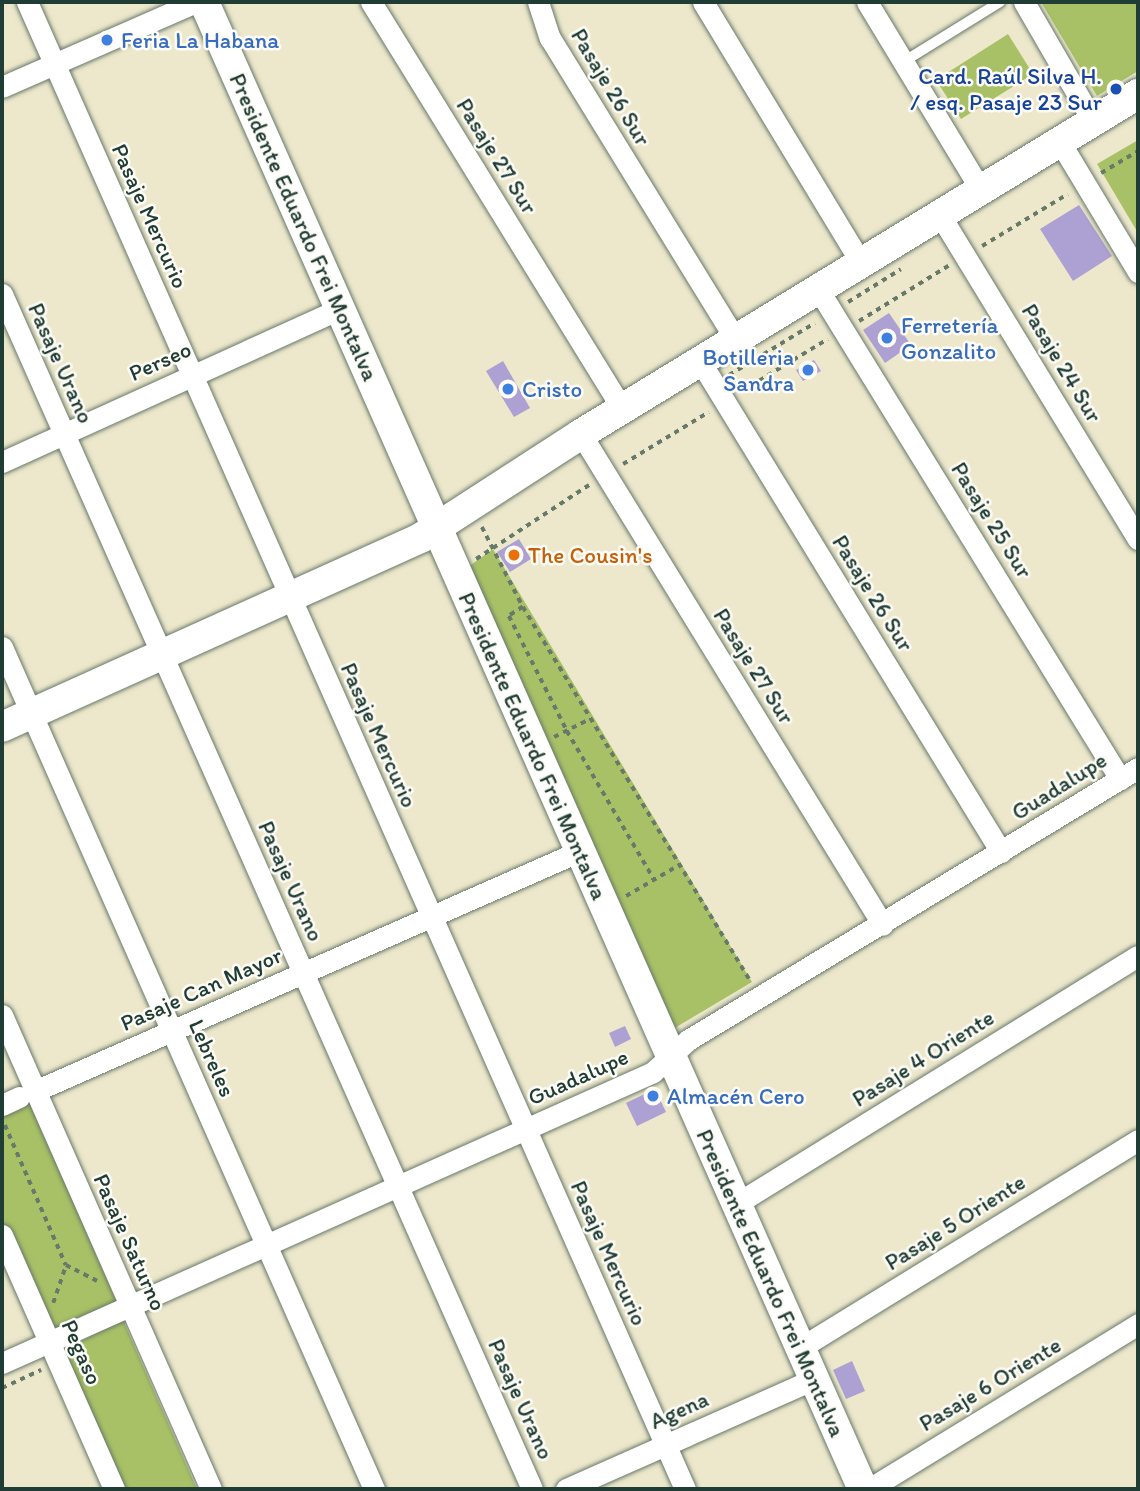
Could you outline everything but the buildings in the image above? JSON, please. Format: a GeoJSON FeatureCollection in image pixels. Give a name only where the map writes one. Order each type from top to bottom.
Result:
{"type":"FeatureCollection","features":[{"type":"Feature","properties":{"kind":"street","name":"Pasaje Mercurio"},"geometry":{"type":"LineString","coordinates":[[27,2],[685,1489]]}},
{"type":"Feature","properties":{"kind":"street"},"geometry":{"type":"LineString","coordinates":[[2,88],[196,2]]}},
{"type":"Feature","properties":{"kind":"street","name":"Presidente Eduardo Frei Montalva"},"geometry":{"type":"LineString","coordinates":[[204,2],[863,1489]]}},
{"type":"Feature","properties":{"kind":"street","name":"Pasaje 27 Sur"},"geometry":{"type":"LineString","coordinates":[[371,2],[622,409]]}},
{"type":"Feature","properties":{"kind":"street","name":"Pasaje 26 Sur"},"geometry":{"type":"LineString","coordinates":[[538,2],[550,38],[736,340]]}},
{"type":"Feature","properties":{"kind":"street"},"geometry":{"type":"LineString","coordinates":[[703,2],[861,263]]}},
{"type":"Feature","properties":{"kind":"street"},"geometry":{"type":"LineString","coordinates":[[867,2],[981,190]]}},
{"type":"Feature","properties":{"kind":"street"},"geometry":{"type":"LineString","coordinates":[[1024,2],[1093,121]]}},
{"type":"Feature","properties":{"kind":"street"},"geometry":{"type":"LineString","coordinates":[[2,727],[290,598],[437,528],[581,434],[1138,93]]}},
{"type":"Feature","properties":{"kind":"street"},"geometry":{"type":"LineString","coordinates":[[1060,142],[1138,272]]}},
{"type":"Feature","properties":{"kind":"street","name":"Pasaje 24 Sur"},"geometry":{"type":"LineString","coordinates":[[940,215],[1138,539]]}},
{"type":"Feature","properties":{"kind":"street","name":"Pasaje 25 Sur"},"geometry":{"type":"LineString","coordinates":[[818,289],[1120,779]]}},
{"type":"Feature","properties":{"kind":"street","name":"Pasaje Urano"},"geometry":{"type":"LineString","coordinates":[[2,294],[532,1489]]}},
{"type":"Feature","properties":{"kind":"street","name":"Perseo"},"geometry":{"type":"LineString","coordinates":[[2,462],[340,309]]}},
{"type":"Feature","properties":{"kind":"street","name":"Pasaje 26 Sur"},"geometry":{"type":"LineString","coordinates":[[700,361],[1001,852]]}},
{"type":"Feature","properties":{"kind":"street","name":"Pasaje 27 Sur"},"geometry":{"type":"LineString","coordinates":[[581,434],[883,925]]}},
{"type":"Feature","properties":{"kind":"street","name":"Lebreles"},"geometry":{"type":"LineString","coordinates":[[2,647],[374,1489]]}},
{"type":"Feature","properties":{"kind":"street","name":"Guadalupe"},"geometry":{"type":"LineString","coordinates":[[2,1363],[46,1336],[130,1306],[653,1072],[688,1040],[883,925],[1138,768]]}},
{"type":"Feature","properties":{"kind":"street","name":"Pasaje Can Mayor"},"geometry":{"type":"LineString","coordinates":[[19,1097],[580,851]]}},
{"type":"Feature","properties":{"kind":"street","name":"Pasaje 4 Oriente"},"geometry":{"type":"LineString","coordinates":[[736,1204],[1138,956]]}},
{"type":"Feature","properties":{"kind":"street","name":"Pasaje Saturno"},"geometry":{"type":"LineString","coordinates":[[2,1015],[19,1097],[130,1306],[211,1489]]}},
{"type":"Feature","properties":{"kind":"street","name":"Pasaje 5 Oriente"},"geometry":{"type":"LineString","coordinates":[[800,1349],[1138,1140]]}},
{"type":"Feature","properties":{"kind":"street","name":"Pegaso"},"geometry":{"type":"LineString","coordinates":[[2,1235],[114,1489]]}},
{"type":"Feature","properties":{"kind":"street","name":"Pasaje 6 Oriente"},"geometry":{"type":"LineString","coordinates":[[869,1489],[1138,1324]]}},
{"type":"Feature","properties":{"kind":"street","name":"Agena"},"geometry":{"type":"LineString","coordinates":[[566,1489],[814,1379]]}},
{"type":"Feature","properties":{"kind":"lane"},"geometry":{"type":"LineString","coordinates":[[903,62],[1000,2]]}},
{"type":"Feature","properties":{"kind":"path"},"geometry":{"type":"LineString","coordinates":[[473,561],[606,475],[1138,151]]}},
{"type":"Feature","properties":{"kind":"path"},"geometry":{"type":"LineString","coordinates":[[481,525],[489,549],[523,607],[761,997]]}},
{"type":"Feature","properties":{"kind":"path"},"geometry":{"type":"LineString","coordinates":[[523,607],[509,616],[567,731],[654,879]]}},
{"type":"Feature","properties":{"kind":"path"},"geometry":{"type":"LineString","coordinates":[[552,737],[590,719]]}},
{"type":"Feature","properties":{"kind":"path"},"geometry":{"type":"LineString","coordinates":[[623,897],[679,865]]}},
{"type":"Feature","properties":{"kind":"path"},"geometry":{"type":"LineString","coordinates":[[2,1118],[66,1265],[46,1336]]}},
{"type":"Feature","properties":{"kind":"green space"},"geometry":{"type":"Polygon","coordinates":[[[1041,2],[1138,2],[1138,71],[1097,96],[1041,2]]]}},
{"type":"Feature","properties":{"kind":"green space"},"geometry":{"type":"Polygon","coordinates":[[[1008,34],[1033,74],[961,119],[936,80],[1008,34]]]}},
{"type":"Feature","properties":{"kind":"green space"},"geometry":{"type":"Polygon","coordinates":[[[1138,140],[1138,233],[1097,164],[1138,140]]]}},
{"type":"Feature","properties":{"kind":"green space"},"geometry":{"type":"Polygon","coordinates":[[[493,549],[752,982],[673,1029],[468,567],[493,549]]]}},
{"type":"Feature","properties":{"kind":"green space"},"geometry":{"type":"Polygon","coordinates":[[[32,1102],[117,1303],[51,1331],[2,1222],[2,1117],[32,1102]]]}},
{"type":"Feature","properties":{"kind":"green space"},"geometry":{"type":"Polygon","coordinates":[[[123,1320],[197,1489],[121,1489],[59,1352],[123,1320]]]}},
{"type":"Feature","properties":{"kind":"place","name":"Feria La Habana"},"geometry":{"type":"Point","coordinates":[107,40]}},
{"type":"Feature","properties":{"kind":"place","name":"Card. Raúl Silva H. / esq. Pasaje 23 Sur"},"geometry":{"type":"Point","coordinates":[1116,89]}},
{"type":"Feature","properties":{"kind":"place","name":"Ferretería Gonzalito"},"geometry":{"type":"Point","coordinates":[887,338]}},
{"type":"Feature","properties":{"kind":"place","name":"Botilleria Sandra"},"geometry":{"type":"Point","coordinates":[808,370]}},
{"type":"Feature","properties":{"kind":"place","name":"Cristo"},"geometry":{"type":"Point","coordinates":[508,389]}},
{"type":"Feature","properties":{"kind":"place","name":"The Cousin's"},"geometry":{"type":"Point","coordinates":[514,555]}},
{"type":"Feature","properties":{"kind":"place","name":"Almacén Cero"},"geometry":{"type":"Point","coordinates":[653,1096]}}]}
